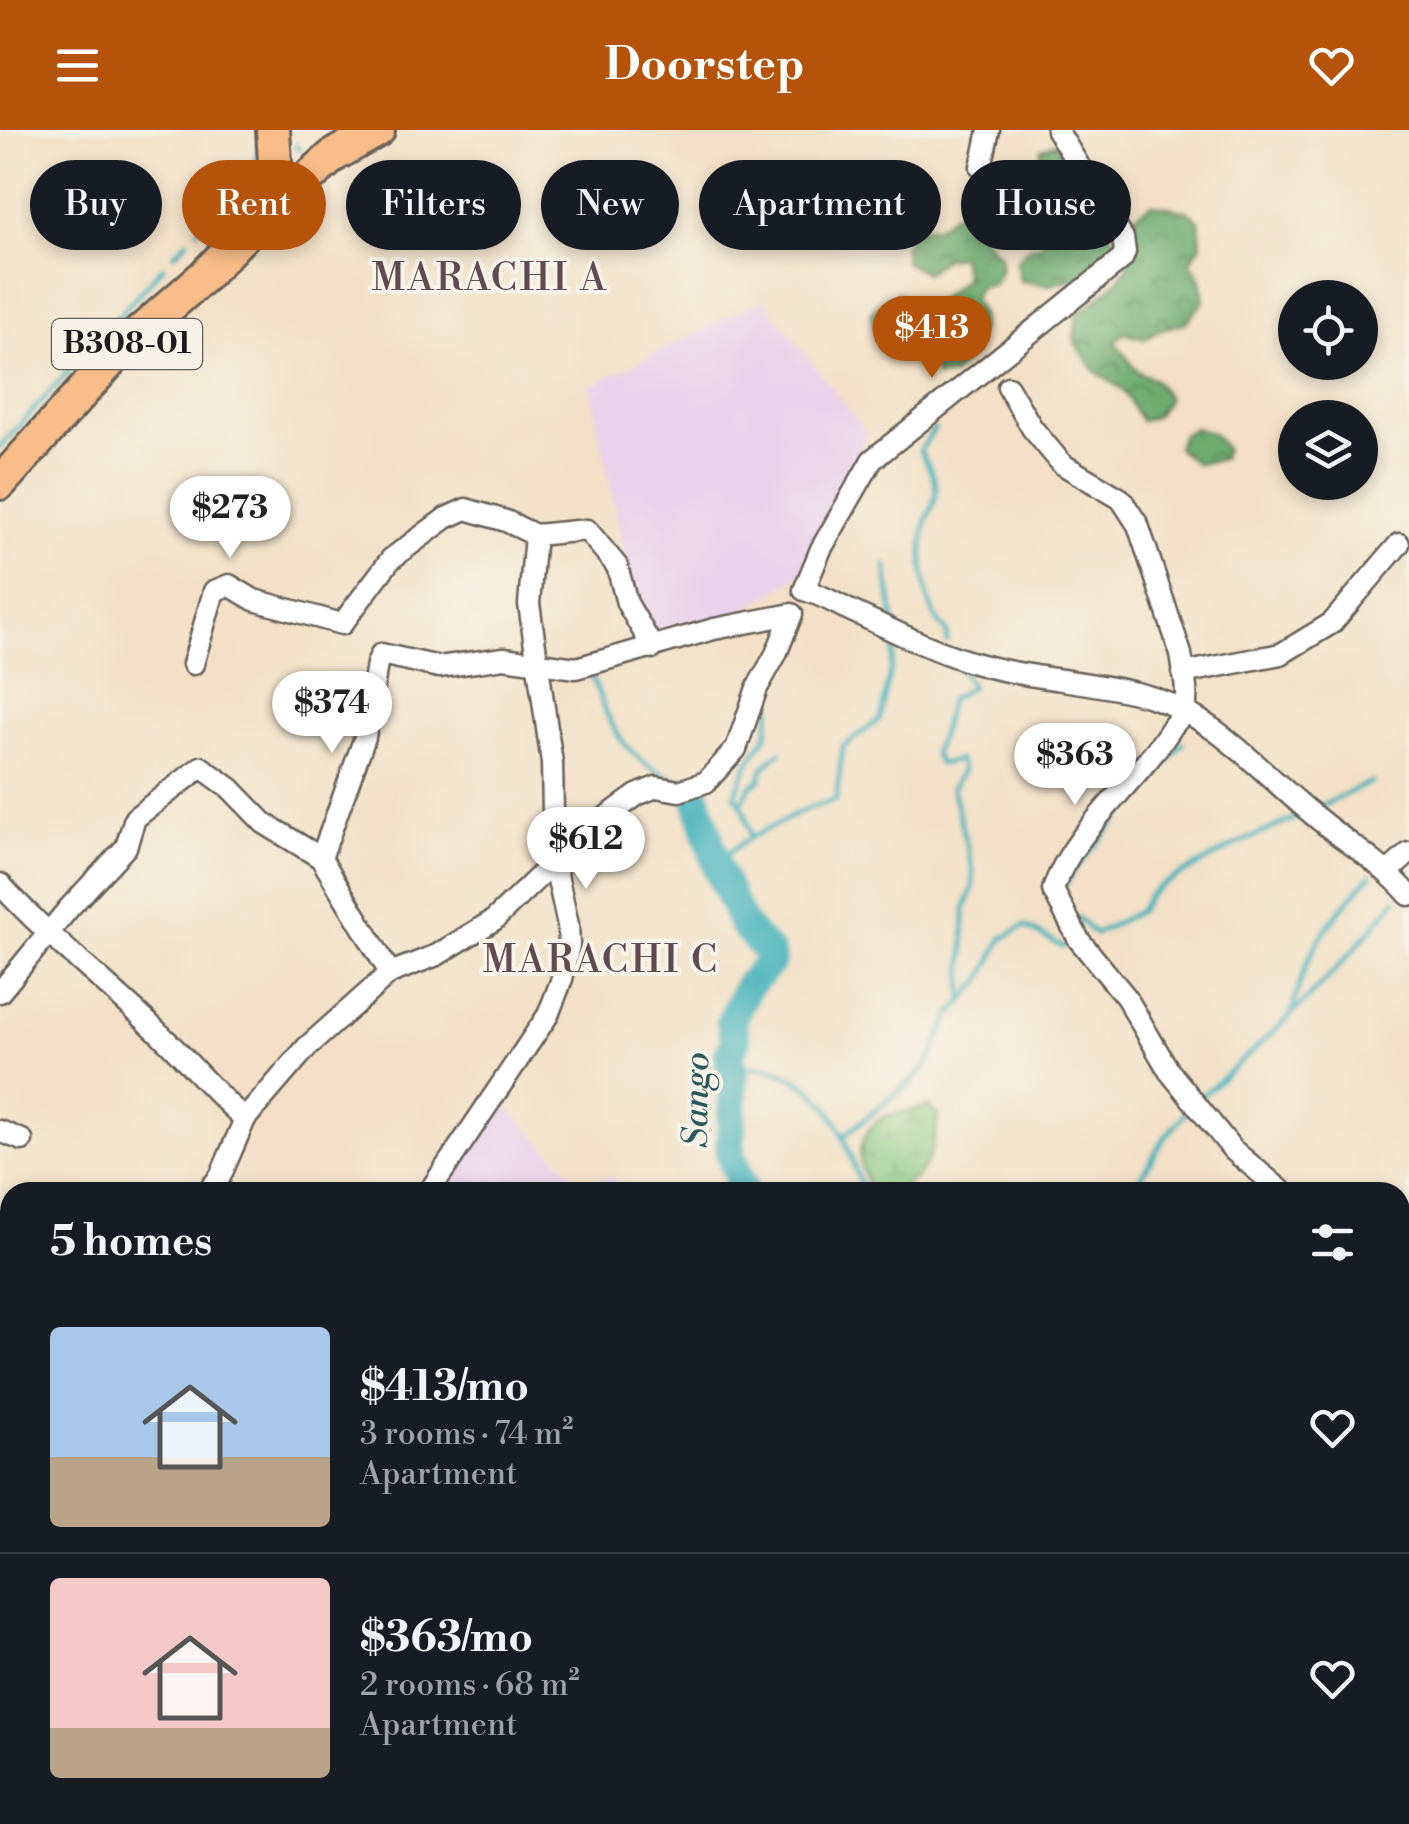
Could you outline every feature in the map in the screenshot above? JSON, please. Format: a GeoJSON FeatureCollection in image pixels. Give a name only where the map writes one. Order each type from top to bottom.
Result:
{"type":"FeatureCollection","features":[{"type":"Feature","properties":{"kind":"highway"},"geometry":{"type":"LineString","coordinates":[[273,130],[275,160]]}},
{"type":"Feature","properties":{"kind":"highway"},"geometry":{"type":"LineString","coordinates":[[308,160],[322,130]]}},
{"type":"Feature","properties":{"kind":"highway"},"geometry":{"type":"LineString","coordinates":[[326,163],[378,130]]}},
{"type":"Feature","properties":{"kind":"highway","name":"B308-01"},"geometry":{"type":"LineString","coordinates":[[0,484],[123,347],[233,250]]}},
{"type":"Feature","properties":{"kind":"street"},"geometry":{"type":"LineString","coordinates":[[983,160],[989,130]]}},
{"type":"Feature","properties":{"kind":"street"},"geometry":{"type":"LineString","coordinates":[[216,1182],[245,1119],[306,1047],[390,973],[437,955],[494,920],[594,824],[636,795],[656,788],[679,791],[706,782],[736,749],[757,688],[776,654],[821,549],[872,460],[1122,259],[1123,238],[1057,130]]}},
{"type":"Feature","properties":{"kind":"street"},"geometry":{"type":"LineString","coordinates":[[1008,387],[1032,428],[1062,464],[1120,500],[1138,526],[1181,654],[1184,674],[1185,711],[1136,778],[1060,867],[1053,890],[1079,940],[1126,997],[1169,1071],[1232,1150],[1271,1182]]}},
{"type":"Feature","properties":{"kind":"street"},"geometry":{"type":"LineString","coordinates":[[193,664],[214,591],[229,586],[254,600],[342,624],[391,560],[446,518],[466,510],[506,521],[535,536],[587,530],[618,566],[627,603],[652,648]]}},
{"type":"Feature","properties":{"kind":"street"},"geometry":{"type":"LineString","coordinates":[[436,1182],[548,1015],[569,945],[554,861],[552,763],[529,604],[535,536]]}},
{"type":"Feature","properties":{"kind":"street"},"geometry":{"type":"LineString","coordinates":[[1184,674],[1281,654],[1332,622],[1399,544]]}},
{"type":"Feature","properties":{"kind":"street"},"geometry":{"type":"LineString","coordinates":[[804,590],[971,662],[1124,691],[1185,711],[1204,722],[1277,780],[1310,812],[1388,871],[1409,895]]}},
{"type":"Feature","properties":{"kind":"street"},"geometry":{"type":"LineString","coordinates":[[321,858],[365,737],[382,654],[439,667],[504,658],[576,668],[714,628],[792,614]]}},
{"type":"Feature","properties":{"kind":"street"},"geometry":{"type":"LineString","coordinates":[[0,992],[126,847],[135,818],[202,766],[264,823],[321,858],[390,973]]}},
{"type":"Feature","properties":{"kind":"street"},"geometry":{"type":"LineString","coordinates":[[1388,871],[1409,853]]}},
{"type":"Feature","properties":{"kind":"street"},"geometry":{"type":"LineString","coordinates":[[0,884],[166,1039],[220,1098],[245,1119]]}},
{"type":"Feature","properties":{"kind":"street"},"geometry":{"type":"LineString","coordinates":[[0,1132],[22,1140]]}},
{"type":"Feature","properties":{"kind":"shaded area"},"geometry":{"type":"Polygon","coordinates":[[[763,300],[866,432],[805,572],[731,619],[641,636],[590,386],[763,300]]]}},
{"type":"Feature","properties":{"kind":"shaded area"},"geometry":{"type":"Polygon","coordinates":[[[501,1100],[579,1182],[441,1182],[501,1100]]]}},
{"type":"Feature","properties":{"kind":"shaded area"},"geometry":{"type":"Polygon","coordinates":[[[612,1176],[618,1182],[585,1182],[612,1176]]]}},
{"type":"Feature","properties":{"kind":"green space"},"geometry":{"type":"Polygon","coordinates":[[[1055,143],[1065,160],[1040,160],[1041,149],[1055,143]]]}},
{"type":"Feature","properties":{"kind":"green space"},"geometry":{"type":"Polygon","coordinates":[[[1151,204],[1188,211],[1199,220],[1201,246],[1190,261],[1201,279],[1204,301],[1185,323],[1158,330],[1144,339],[1123,333],[1115,342],[1138,372],[1155,380],[1168,399],[1155,417],[1141,421],[1123,390],[1095,371],[1074,341],[1077,315],[1122,274],[1133,250],[1134,216],[1151,204]]]}},
{"type":"Feature","properties":{"kind":"green space"},"geometry":{"type":"Polygon","coordinates":[[[961,209],[961,250],[995,250],[1001,257],[1000,271],[994,284],[978,287],[973,299],[982,317],[980,331],[966,340],[943,341],[937,352],[906,359],[875,331],[871,313],[898,293],[923,312],[965,278],[961,256],[945,258],[926,273],[905,262],[904,250],[941,250],[941,224],[961,209]]]}},
{"type":"Feature","properties":{"kind":"green space"},"geometry":{"type":"Polygon","coordinates":[[[1026,250],[1116,250],[1117,256],[1107,270],[1050,285],[1020,281],[1016,262],[1026,250]]]}},
{"type":"Feature","properties":{"kind":"green space"},"geometry":{"type":"Polygon","coordinates":[[[955,350],[962,353],[964,362],[953,375],[936,377],[933,368],[955,350]]]}},
{"type":"Feature","properties":{"kind":"green space"},"geometry":{"type":"Polygon","coordinates":[[[1195,428],[1214,434],[1225,449],[1222,459],[1197,464],[1177,448],[1182,435],[1195,428]]]}},
{"type":"Feature","properties":{"kind":"green space"},"geometry":{"type":"Polygon","coordinates":[[[928,1106],[938,1114],[933,1145],[922,1170],[909,1182],[867,1182],[860,1159],[865,1136],[884,1117],[928,1106]]]}},
{"type":"Feature","properties":{"kind":"waterway"},"geometry":{"type":"LineString","coordinates":[[256,160],[258,144]]}},
{"type":"Feature","properties":{"kind":"waterway"},"geometry":{"type":"LineString","coordinates":[[296,146],[300,149]]}},
{"type":"Feature","properties":{"kind":"waterway"},"geometry":{"type":"LineString","coordinates":[[174,254],[182,246]]}},
{"type":"Feature","properties":{"kind":"waterway"},"geometry":{"type":"LineString","coordinates":[[0,447],[163,267]]}},
{"type":"Feature","properties":{"kind":"waterway"},"geometry":{"type":"LineString","coordinates":[[934,429],[920,451],[936,488],[925,526],[923,567],[928,597],[947,632],[947,642]]}},
{"type":"Feature","properties":{"kind":"waterway"},"geometry":{"type":"LineString","coordinates":[[886,565],[895,627]]}},
{"type":"Feature","properties":{"kind":"waterway"},"geometry":{"type":"LineString","coordinates":[[751,837],[809,808],[836,800],[843,747],[880,719],[897,638]]}},
{"type":"Feature","properties":{"kind":"waterway"},"geometry":{"type":"LineString","coordinates":[[960,668],[971,687],[949,700],[934,752],[939,764],[959,760],[963,770],[952,788],[973,870],[973,888],[965,909],[963,998]]}},
{"type":"Feature","properties":{"kind":"waterway","name":"Sango"},"geometry":{"type":"LineString","coordinates":[[591,674],[622,740],[645,763],[680,782]]}},
{"type":"Feature","properties":{"kind":"waterway"},"geometry":{"type":"LineString","coordinates":[[718,860],[751,837],[744,809],[735,795],[748,763],[767,735],[771,706]]}},
{"type":"Feature","properties":{"kind":"waterway"},"geometry":{"type":"LineString","coordinates":[[1065,886],[1072,872],[1183,743]]}},
{"type":"Feature","properties":{"kind":"waterway"},"geometry":{"type":"LineString","coordinates":[[741,803],[751,786],[760,780],[763,768],[780,752]]}},
{"type":"Feature","properties":{"kind":"waterway"},"geometry":{"type":"LineString","coordinates":[[1315,809],[1371,782]]}},
{"type":"Feature","properties":{"kind":"waterway","name":"Sango"},"geometry":{"type":"LineString","coordinates":[[696,795],[718,870],[743,925],[770,954],[771,961],[747,987],[731,1022],[736,1041],[728,1056],[734,1072],[730,1154],[740,1182]]}},
{"type":"Feature","properties":{"kind":"waterway"},"geometry":{"type":"LineString","coordinates":[[1078,918],[1095,934],[1139,911],[1160,886],[1241,842],[1305,814]]}},
{"type":"Feature","properties":{"kind":"waterway"},"geometry":{"type":"LineString","coordinates":[[1292,1013],[1304,971],[1321,938],[1371,875]]}},
{"type":"Feature","properties":{"kind":"waterway"},"geometry":{"type":"LineString","coordinates":[[1198,1099],[1302,1004],[1396,899]]}},
{"type":"Feature","properties":{"kind":"waterway"},"geometry":{"type":"LineString","coordinates":[[842,1137],[917,1077],[930,1060],[951,1014],[982,980],[1002,939],[1024,926],[1064,947]]}},
{"type":"Feature","properties":{"kind":"waterway"},"geometry":{"type":"LineString","coordinates":[[734,1072],[765,1068],[808,1088],[838,1125],[859,1182]]}},
{"type":"Feature","properties":{"kind":"waterway"},"geometry":{"type":"LineString","coordinates":[[1138,1182],[1163,1140],[1187,1111]]}},
{"type":"Feature","properties":{"kind":"district","name":"MARACHI A"},"geometry":{"type":"Point","coordinates":[490,278]}},
{"type":"Feature","properties":{"kind":"district","name":"MARACHI C"},"geometry":{"type":"Point","coordinates":[601,960]}}]}
